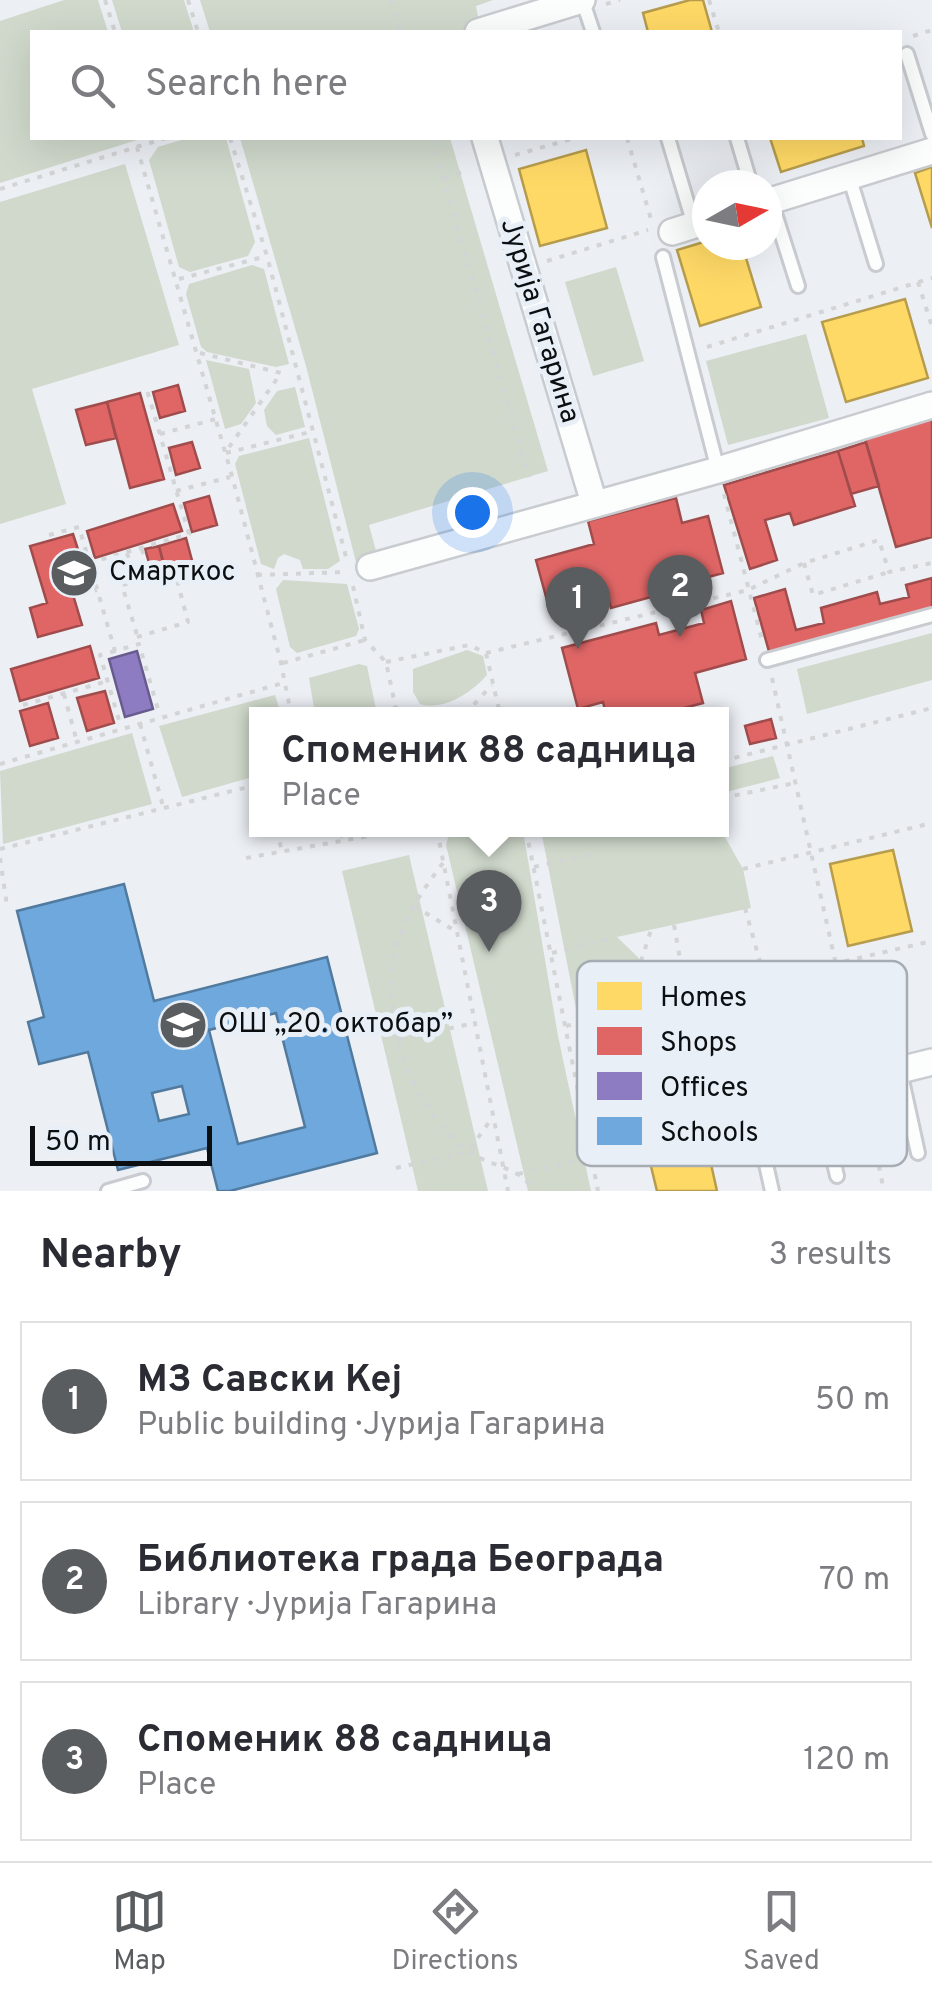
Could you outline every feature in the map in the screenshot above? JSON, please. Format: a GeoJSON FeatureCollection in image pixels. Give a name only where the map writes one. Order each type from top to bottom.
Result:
{"type":"FeatureCollection","features":[{"type":"Feature","properties":{"kind":"street"},"geometry":{"type":"LineString","coordinates":[[485,30],[583,1]]}},
{"type":"Feature","properties":{"kind":"street","name":"Јурија Гагарина"},"geometry":{"type":"LineString","coordinates":[[488,150],[594,503]]}},
{"type":"Feature","properties":{"kind":"street"},"geometry":{"type":"LineString","coordinates":[[782,192],[850,176],[932,150]]}},
{"type":"Feature","properties":{"kind":"street"},"geometry":{"type":"LineString","coordinates":[[360,569],[718,470],[932,405]]}},
{"type":"Feature","properties":{"kind":"street"},"geometry":{"type":"LineString","coordinates":[[907,1068],[932,1062]]}},
{"type":"Feature","properties":{"kind":"lane"},"geometry":{"type":"LineString","coordinates":[[583,1],[592,30]]}},
{"type":"Feature","properties":{"kind":"lane"},"geometry":{"type":"LineString","coordinates":[[907,54],[932,134]]}},
{"type":"Feature","properties":{"kind":"lane"},"geometry":{"type":"LineString","coordinates":[[669,140],[691,226]]}},
{"type":"Feature","properties":{"kind":"lane"},"geometry":{"type":"LineString","coordinates":[[738,140],[751,170]]}},
{"type":"Feature","properties":{"kind":"lane"},"geometry":{"type":"LineString","coordinates":[[850,176],[876,264]]}},
{"type":"Feature","properties":{"kind":"lane"},"geometry":{"type":"LineString","coordinates":[[782,245],[798,286]]}},
{"type":"Feature","properties":{"kind":"lane"},"geometry":{"type":"LineString","coordinates":[[663,257],[718,470]]}},
{"type":"Feature","properties":{"kind":"lane"},"geometry":{"type":"LineString","coordinates":[[767,660],[932,615]]}},
{"type":"Feature","properties":{"kind":"lane"},"geometry":{"type":"LineString","coordinates":[[907,1102],[918,1153]]}},
{"type":"Feature","properties":{"kind":"lane"},"geometry":{"type":"LineString","coordinates":[[766,1166],[772,1191]]}},
{"type":"Feature","properties":{"kind":"lane"},"geometry":{"type":"LineString","coordinates":[[835,1166],[837,1176]]}},
{"type":"Feature","properties":{"kind":"lane"},"geometry":{"type":"LineString","coordinates":[[108,1191],[143,1182]]}},
{"type":"Feature","properties":{"kind":"path"},"geometry":{"type":"LineString","coordinates":[[106,0],[115,30]]}},
{"type":"Feature","properties":{"kind":"path"},"geometry":{"type":"LineString","coordinates":[[188,0],[197,30]]}},
{"type":"Feature","properties":{"kind":"path"},"geometry":{"type":"LineString","coordinates":[[391,0],[400,30]]}},
{"type":"Feature","properties":{"kind":"path"},"geometry":{"type":"LineString","coordinates":[[709,0],[718,30]]}},
{"type":"Feature","properties":{"kind":"path"},"geometry":{"type":"LineString","coordinates":[[902,39],[932,30]]}},
{"type":"Feature","properties":{"kind":"path"},"geometry":{"type":"LineString","coordinates":[[0,189],[138,147],[149,140]]}},
{"type":"Feature","properties":{"kind":"path"},"geometry":{"type":"LineString","coordinates":[[231,140],[314,432],[360,569],[365,640],[386,662],[396,707]]}},
{"type":"Feature","properties":{"kind":"path"},"geometry":{"type":"LineString","coordinates":[[433,140],[529,477]]}},
{"type":"Feature","properties":{"kind":"path"},"geometry":{"type":"LineString","coordinates":[[488,150],[560,140]]}},
{"type":"Feature","properties":{"kind":"path"},"geometry":{"type":"LineString","coordinates":[[523,268],[654,228],[628,140]]}},
{"type":"Feature","properties":{"kind":"path"},"geometry":{"type":"LineString","coordinates":[[138,147],[232,476],[289,707]]}},
{"type":"Feature","properties":{"kind":"path"},"geometry":{"type":"LineString","coordinates":[[177,279],[266,256]]}},
{"type":"Feature","properties":{"kind":"path"},"geometry":{"type":"LineString","coordinates":[[688,352],[932,278]]}},
{"type":"Feature","properties":{"kind":"path"},"geometry":{"type":"LineString","coordinates":[[918,282],[932,327]]}},
{"type":"Feature","properties":{"kind":"path"},"geometry":{"type":"LineString","coordinates":[[198,353],[281,373],[298,369]]}},
{"type":"Feature","properties":{"kind":"path"},"geometry":{"type":"LineString","coordinates":[[225,453],[281,373]]}},
{"type":"Feature","properties":{"kind":"path"},"geometry":{"type":"LineString","coordinates":[[84,571],[127,552],[189,534],[147,390]]}},
{"type":"Feature","properties":{"kind":"path"},"geometry":{"type":"LineString","coordinates":[[160,434],[216,419]]}},
{"type":"Feature","properties":{"kind":"path"},"geometry":{"type":"LineString","coordinates":[[225,453],[314,432]]}},
{"type":"Feature","properties":{"kind":"path"},"geometry":{"type":"LineString","coordinates":[[718,470],[788,744],[835,961]]}},
{"type":"Feature","properties":{"kind":"path"},"geometry":{"type":"LineString","coordinates":[[176,491],[232,476]]}},
{"type":"Feature","properties":{"kind":"path"},"geometry":{"type":"LineString","coordinates":[[49,535],[79,527],[115,651]]}},
{"type":"Feature","properties":{"kind":"path"},"geometry":{"type":"LineString","coordinates":[[386,662],[468,645],[486,653],[748,590],[804,563],[879,540],[889,572]]}},
{"type":"Feature","properties":{"kind":"path"},"geometry":{"type":"LineString","coordinates":[[138,637],[188,622],[176,576],[164,580],[160,568],[148,571],[141,548]]}},
{"type":"Feature","properties":{"kind":"path"},"geometry":{"type":"LineString","coordinates":[[127,552],[136,582],[122,585],[160,718]]}},
{"type":"Feature","properties":{"kind":"path"},"geometry":{"type":"LineString","coordinates":[[804,563],[813,595],[932,563]]}},
{"type":"Feature","properties":{"kind":"path"},"geometry":{"type":"LineString","coordinates":[[258,575],[360,569]]}},
{"type":"Feature","properties":{"kind":"path"},"geometry":{"type":"LineString","coordinates":[[82,594],[98,590]]}},
{"type":"Feature","properties":{"kind":"path"},"geometry":{"type":"LineString","coordinates":[[281,663],[365,640]]}},
{"type":"Feature","properties":{"kind":"path"},"geometry":{"type":"LineString","coordinates":[[122,729],[100,655],[140,644]]}},
{"type":"Feature","properties":{"kind":"path"},"geometry":{"type":"LineString","coordinates":[[486,653],[498,707]]}},
{"type":"Feature","properties":{"kind":"path"},"geometry":{"type":"LineString","coordinates":[[22,705],[108,682]]}},
{"type":"Feature","properties":{"kind":"path"},"geometry":{"type":"LineString","coordinates":[[0,764],[283,683]]}},
{"type":"Feature","properties":{"kind":"path"},"geometry":{"type":"LineString","coordinates":[[472,707],[492,685]]}},
{"type":"Feature","properties":{"kind":"path"},"geometry":{"type":"LineString","coordinates":[[64,694],[77,742]]}},
{"type":"Feature","properties":{"kind":"path"},"geometry":{"type":"LineString","coordinates":[[729,758],[932,708]]}},
{"type":"Feature","properties":{"kind":"path"},"geometry":{"type":"LineString","coordinates":[[140,724],[164,808]]}},
{"type":"Feature","properties":{"kind":"path"},"geometry":{"type":"LineString","coordinates":[[729,797],[796,783]]}},
{"type":"Feature","properties":{"kind":"path"},"geometry":{"type":"LineString","coordinates":[[0,849],[249,787]]}},
{"type":"Feature","properties":{"kind":"path"},"geometry":{"type":"LineString","coordinates":[[743,868],[932,823]]}},
{"type":"Feature","properties":{"kind":"path"},"geometry":{"type":"LineString","coordinates":[[278,837],[282,851]]}},
{"type":"Feature","properties":{"kind":"path"},"geometry":{"type":"LineString","coordinates":[[336,840],[340,837]]}},
{"type":"Feature","properties":{"kind":"path"},"geometry":{"type":"LineString","coordinates":[[246,858],[356,837]]}},
{"type":"Feature","properties":{"kind":"path"},"geometry":{"type":"LineString","coordinates":[[438,837],[508,1191]]}},
{"type":"Feature","properties":{"kind":"path"},"geometry":{"type":"LineString","coordinates":[[528,837],[577,1081]]}},
{"type":"Feature","properties":{"kind":"path"},"geometry":{"type":"LineString","coordinates":[[534,867],[596,854]]}},
{"type":"Feature","properties":{"kind":"path"},"geometry":{"type":"LineString","coordinates":[[0,858],[7,906]]}},
{"type":"Feature","properties":{"kind":"path"},"geometry":{"type":"LineString","coordinates":[[443,863],[414,906],[399,938],[391,989],[398,1039],[426,1107],[468,1152],[518,1174],[536,1191]]}},
{"type":"Feature","properties":{"kind":"path"},"geometry":{"type":"LineString","coordinates":[[414,906],[457,932]]}},
{"type":"Feature","properties":{"kind":"path"},"geometry":{"type":"LineString","coordinates":[[744,908],[760,961]]}},
{"type":"Feature","properties":{"kind":"path"},"geometry":{"type":"LineString","coordinates":[[674,925],[680,961]]}},
{"type":"Feature","properties":{"kind":"path"},"geometry":{"type":"LineString","coordinates":[[641,961],[651,930]]}},
{"type":"Feature","properties":{"kind":"path"},"geometry":{"type":"LineString","coordinates":[[552,953],[616,937]]}},
{"type":"Feature","properties":{"kind":"path"},"geometry":{"type":"LineString","coordinates":[[849,961],[932,941]]}},
{"type":"Feature","properties":{"kind":"path"},"geometry":{"type":"LineString","coordinates":[[398,1039],[475,1023]]}},
{"type":"Feature","properties":{"kind":"path"},"geometry":{"type":"LineString","coordinates":[[566,1026],[577,1023]]}},
{"type":"Feature","properties":{"kind":"path"},"geometry":{"type":"LineString","coordinates":[[396,1168],[468,1152],[494,1117]]}},
{"type":"Feature","properties":{"kind":"path"},"geometry":{"type":"LineString","coordinates":[[518,1174],[577,1160]]}},
{"type":"Feature","properties":{"kind":"path"},"geometry":{"type":"LineString","coordinates":[[594,1166],[598,1191]]}},
{"type":"Feature","properties":{"kind":"path"},"geometry":{"type":"LineString","coordinates":[[879,1166],[884,1191]]}},
{"type":"Feature","properties":{"kind":"shaded area"},"geometry":{"type":"Polygon","coordinates":[[[64,0],[98,0],[107,30],[30,30],[30,140],[137,140],[0,183],[0,21],[64,0]]]}},
{"type":"Feature","properties":{"kind":"shaded area"},"geometry":{"type":"Polygon","coordinates":[[[112,0],[184,0],[193,30],[121,30],[112,0]]]}},
{"type":"Feature","properties":{"kind":"shaded area"},"geometry":{"type":"Polygon","coordinates":[[[200,0],[493,0],[476,6],[480,27],[473,30],[209,30],[200,0]]]}},
{"type":"Feature","properties":{"kind":"shaded area"},"geometry":{"type":"Polygon","coordinates":[[[181,140],[227,140],[255,242],[248,256],[190,272],[179,267],[149,160],[158,147],[181,140]]]}},
{"type":"Feature","properties":{"kind":"shaded area"},"geometry":{"type":"Polygon","coordinates":[[[241,140],[451,140],[548,471],[369,525],[376,551],[360,557],[361,565],[357,566],[306,366],[241,140]]]}},
{"type":"Feature","properties":{"kind":"shaded area"},"geometry":{"type":"Polygon","coordinates":[[[125,164],[179,345],[32,389],[66,504],[0,524],[0,202],[125,164]]]}},
{"type":"Feature","properties":{"kind":"shaded area"},"geometry":{"type":"Polygon","coordinates":[[[252,265],[264,269],[289,364],[276,367],[207,352],[201,347],[186,294],[189,284],[252,265]]]}},
{"type":"Feature","properties":{"kind":"shaded area"},"geometry":{"type":"Polygon","coordinates":[[[616,267],[644,361],[593,376],[565,282],[616,267]]]}},
{"type":"Feature","properties":{"kind":"shaded area"},"geometry":{"type":"Polygon","coordinates":[[[806,334],[829,418],[728,445],[706,361],[806,334]]]}},
{"type":"Feature","properties":{"kind":"shaded area"},"geometry":{"type":"Polygon","coordinates":[[[206,360],[249,369],[256,403],[241,424],[225,429],[206,360]]]}},
{"type":"Feature","properties":{"kind":"shaded area"},"geometry":{"type":"Polygon","coordinates":[[[295,387],[305,427],[276,435],[267,426],[264,410],[277,391],[295,387]]]}},
{"type":"Feature","properties":{"kind":"shaded area"},"geometry":{"type":"Polygon","coordinates":[[[309,438],[340,561],[328,569],[303,569],[300,560],[284,554],[274,569],[261,564],[235,464],[239,456],[309,438]]]}},
{"type":"Feature","properties":{"kind":"shaded area"},"geometry":{"type":"Polygon","coordinates":[[[283,580],[347,584],[359,629],[356,636],[297,653],[290,647],[276,589],[283,580]]]}},
{"type":"Feature","properties":{"kind":"shaded area"},"geometry":{"type":"Polygon","coordinates":[[[932,633],[932,680],[807,714],[797,669],[932,633]]]}},
{"type":"Feature","properties":{"kind":"shaded area"},"geometry":{"type":"Polygon","coordinates":[[[467,650],[483,656],[487,675],[456,699],[438,705],[420,704],[413,692],[413,669],[467,650]]]}},
{"type":"Feature","properties":{"kind":"shaded area"},"geometry":{"type":"Polygon","coordinates":[[[359,664],[367,666],[376,707],[314,707],[309,678],[359,664]]]}},
{"type":"Feature","properties":{"kind":"shaded area"},"geometry":{"type":"Polygon","coordinates":[[[275,695],[279,707],[249,707],[249,778],[182,797],[159,726],[275,695]]]}},
{"type":"Feature","properties":{"kind":"shaded area"},"geometry":{"type":"Polygon","coordinates":[[[132,733],[152,804],[3,844],[0,771],[132,733]]]}},
{"type":"Feature","properties":{"kind":"shaded area"},"geometry":{"type":"Polygon","coordinates":[[[773,756],[780,778],[729,791],[729,767],[773,756]]]}},
{"type":"Feature","properties":{"kind":"shaded area"},"geometry":{"type":"Polygon","coordinates":[[[448,837],[524,837],[577,1125],[577,1166],[586,1166],[591,1191],[528,1191],[446,845],[448,837]]]}},
{"type":"Feature","properties":{"kind":"shaded area"},"geometry":{"type":"Polygon","coordinates":[[[542,837],[725,837],[743,869],[751,908],[617,937],[642,961],[577,961],[577,1014],[542,837]]]}},
{"type":"Feature","properties":{"kind":"shaded area"},"geometry":{"type":"Polygon","coordinates":[[[409,855],[488,1191],[418,1191],[342,871],[409,855]]]}},
{"type":"Feature","properties":{"kind":"building: Homes"},"geometry":{"type":"Polygon","coordinates":[[[703,0],[711,30],[647,30],[643,13],[703,0]]]}},
{"type":"Feature","properties":{"kind":"building: Homes"},"geometry":{"type":"Polygon","coordinates":[[[771,140],[862,140],[864,146],[782,172],[771,140]]]}},
{"type":"Feature","properties":{"kind":"building: Homes"},"geometry":{"type":"Polygon","coordinates":[[[586,150],[607,228],[540,246],[519,169],[586,150]]]}},
{"type":"Feature","properties":{"kind":"building: Homes"},"geometry":{"type":"Polygon","coordinates":[[[932,167],[932,228],[915,173],[932,167]]]}},
{"type":"Feature","properties":{"kind":"building: Homes"},"geometry":{"type":"Polygon","coordinates":[[[692,246],[692,260],[747,260],[761,307],[700,326],[677,250],[692,246]]]}},
{"type":"Feature","properties":{"kind":"building: Homes"},"geometry":{"type":"Polygon","coordinates":[[[905,299],[928,378],[846,402],[822,322],[905,299]]]}},
{"type":"Feature","properties":{"kind":"building: Homes"},"geometry":{"type":"Polygon","coordinates":[[[893,850],[912,931],[848,946],[830,864],[893,850]]]}},
{"type":"Feature","properties":{"kind":"building: Homes"},"geometry":{"type":"Polygon","coordinates":[[[651,1166],[711,1166],[717,1191],[657,1191],[651,1166]]]}},
{"type":"Feature","properties":{"kind":"building: Shops"},"geometry":{"type":"Polygon","coordinates":[[[178,385],[185,411],[160,418],[153,392],[178,385]]]}},
{"type":"Feature","properties":{"kind":"building: Shops"},"geometry":{"type":"Polygon","coordinates":[[[140,393],[164,479],[130,488],[107,402],[140,393]]]}},
{"type":"Feature","properties":{"kind":"building: Shops"},"geometry":{"type":"Polygon","coordinates":[[[107,402],[116,438],[86,445],[76,410],[107,402]]]}},
{"type":"Feature","properties":{"kind":"building: Shops"},"geometry":{"type":"Polygon","coordinates":[[[932,417],[932,537],[896,547],[864,436],[932,417]]]}},
{"type":"Feature","properties":{"kind":"building: Shops"},"geometry":{"type":"Polygon","coordinates":[[[192,442],[200,468],[176,475],[169,448],[192,442]]]}},
{"type":"Feature","properties":{"kind":"building: Shops"},"geometry":{"type":"Polygon","coordinates":[[[866,442],[879,486],[851,494],[838,451],[866,442]]]}},
{"type":"Feature","properties":{"kind":"building: Shops"},"geometry":{"type":"Polygon","coordinates":[[[838,451],[855,506],[794,525],[790,513],[765,520],[777,560],[750,569],[724,485],[838,451]]]}},
{"type":"Feature","properties":{"kind":"building: Shops"},"geometry":{"type":"Polygon","coordinates":[[[209,496],[217,525],[192,532],[184,503],[209,496]]]}},
{"type":"Feature","properties":{"kind":"building: Shops"},"geometry":{"type":"Polygon","coordinates":[[[676,498],[682,523],[708,516],[723,573],[697,580],[698,584],[611,608],[606,588],[548,604],[536,560],[594,544],[588,521],[676,498]]]}},
{"type":"Feature","properties":{"kind":"building: Shops"},"geometry":{"type":"Polygon","coordinates":[[[173,504],[182,531],[95,558],[87,531],[173,504]]]}},
{"type":"Feature","properties":{"kind":"building: Shops"},"geometry":{"type":"Polygon","coordinates":[[[73,534],[82,562],[73,563],[79,586],[71,588],[82,625],[38,637],[30,608],[47,603],[30,546],[73,534]]]}},
{"type":"Feature","properties":{"kind":"building: Shops"},"geometry":{"type":"Polygon","coordinates":[[[186,538],[194,568],[167,576],[159,546],[186,538]]]}},
{"type":"Feature","properties":{"kind":"building: Shops"},"geometry":{"type":"Polygon","coordinates":[[[159,546],[163,563],[150,566],[145,549],[159,546]]]}},
{"type":"Feature","properties":{"kind":"building: Shops"},"geometry":{"type":"Polygon","coordinates":[[[932,578],[932,611],[770,655],[754,598],[785,589],[796,630],[824,623],[821,608],[877,592],[880,604],[909,597],[906,585],[932,578]]]}},
{"type":"Feature","properties":{"kind":"building: Shops"},"geometry":{"type":"Polygon","coordinates":[[[731,601],[746,659],[695,673],[703,703],[688,707],[604,707],[603,702],[577,707],[562,648],[656,623],[659,635],[704,623],[701,610],[731,601]]]}},
{"type":"Feature","properties":{"kind":"building: Shops"},"geometry":{"type":"Polygon","coordinates":[[[90,646],[99,678],[20,701],[11,669],[90,646]]]}},
{"type":"Feature","properties":{"kind":"building: Shops"},"geometry":{"type":"Polygon","coordinates":[[[105,691],[114,723],[87,731],[77,698],[105,691]]]}},
{"type":"Feature","properties":{"kind":"building: Shops"},"geometry":{"type":"Polygon","coordinates":[[[48,703],[58,738],[30,746],[20,711],[48,703]]]}},
{"type":"Feature","properties":{"kind":"building: Shops"},"geometry":{"type":"Polygon","coordinates":[[[771,719],[776,738],[750,744],[745,726],[771,719]]]}},
{"type":"Feature","properties":{"kind":"building: Offices"},"geometry":{"type":"Polygon","coordinates":[[[137,651],[153,709],[125,717],[109,659],[137,651]]]}},
{"type":"Feature","properties":{"kind":"building: Schools"},"geometry":{"type":"Polygon","coordinates":[[[124,884],[154,1001],[327,957],[377,1153],[230,1191],[218,1191],[207,1148],[118,1170],[88,1052],[39,1064],[28,1022],[44,1017],[17,911],[124,884]],[[276,1013],[209,1030],[238,1144],[305,1127],[276,1013]],[[182,1086],[152,1093],[159,1121],[189,1114],[182,1086]]]}},
{"type":"Feature","properties":{"kind":"place","name":"Смарткос"},"geometry":{"type":"Point","coordinates":[74,573]}},
{"type":"Feature","properties":{"kind":"place","name":"Библиотека града Београда"},"geometry":{"type":"Point","coordinates":[680,637]}},
{"type":"Feature","properties":{"kind":"place","name":"МЗ Савски Кеј"},"geometry":{"type":"Point","coordinates":[578,649]}},
{"type":"Feature","properties":{"kind":"place","name":"Споменик 88 садница"},"geometry":{"type":"Point","coordinates":[489,952]}},
{"type":"Feature","properties":{"kind":"place","name":"ОШ „20. октобар”"},"geometry":{"type":"Point","coordinates":[183,1025]}}]}
